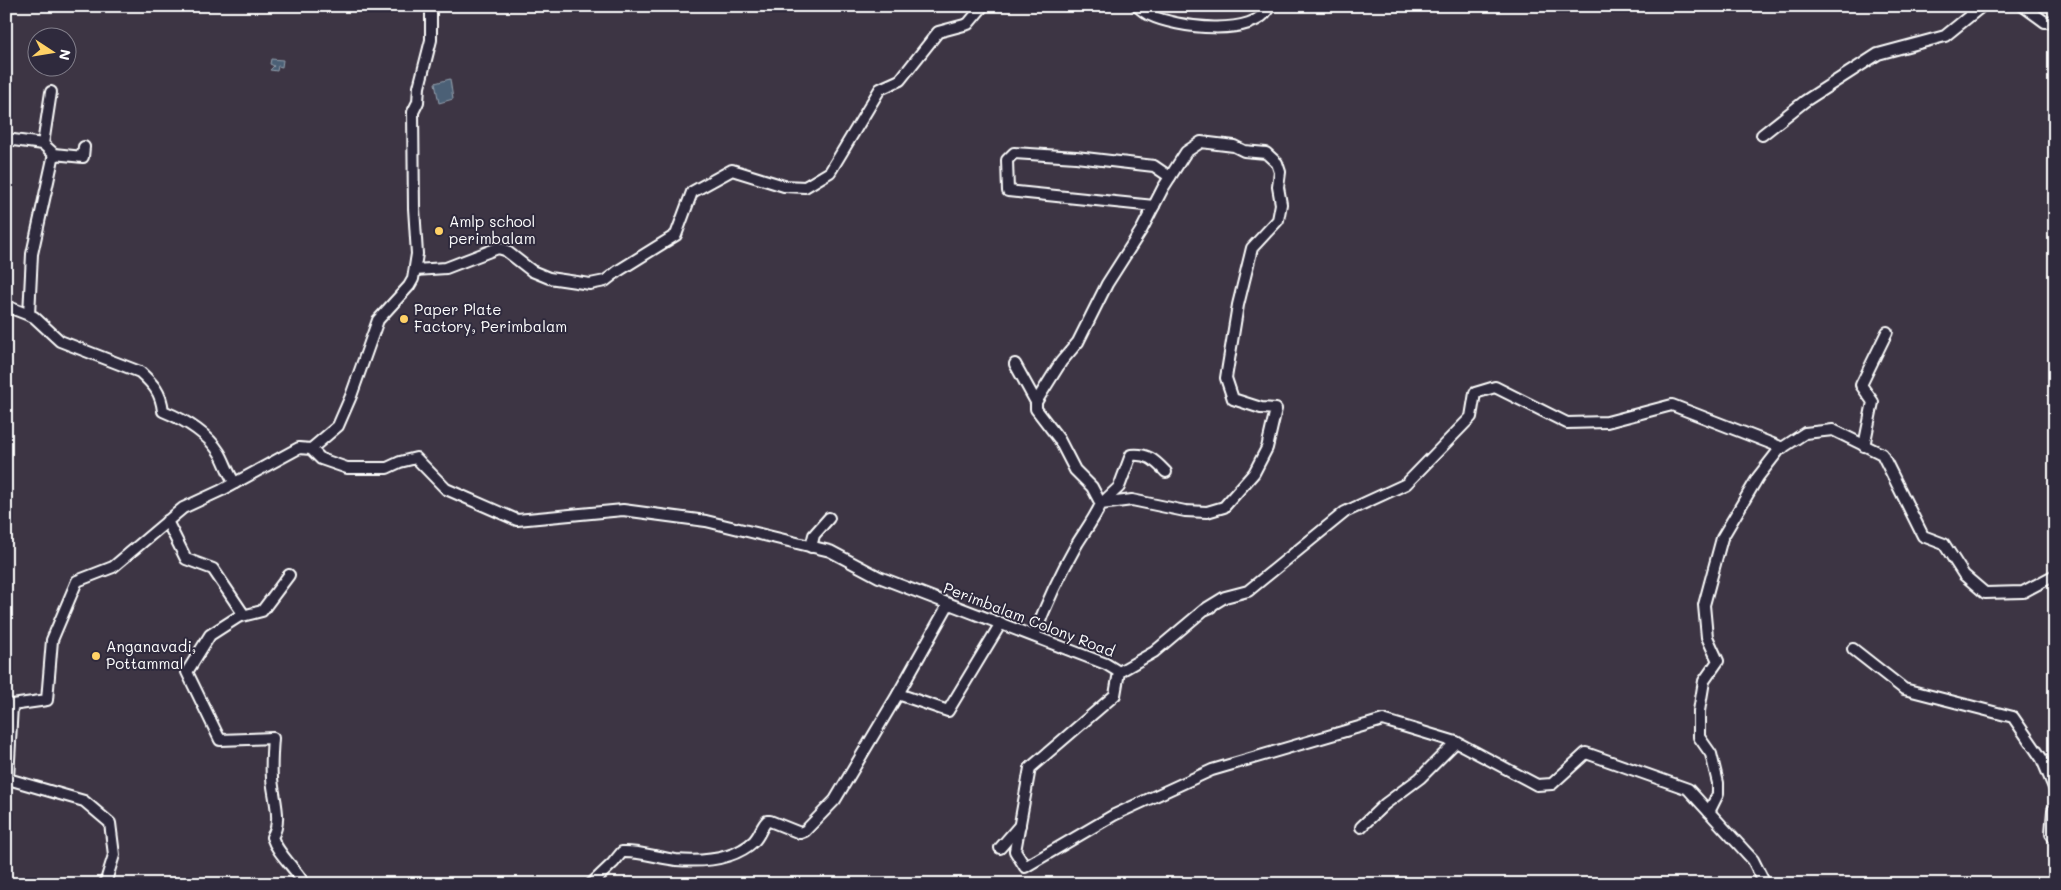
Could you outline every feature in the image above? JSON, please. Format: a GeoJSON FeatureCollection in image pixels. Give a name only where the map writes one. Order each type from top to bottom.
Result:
{"type":"FeatureCollection","features":[{"type":"Feature","properties":{"kind":"street"},"geometry":{"type":"LineString","coordinates":[[105,884],[114,855],[110,823],[84,801],[8,779],[12,705],[48,700],[52,640],[78,581],[113,567],[183,508],[235,483],[299,448],[311,448],[338,426],[352,396],[378,320],[409,286],[416,270],[413,112],[418,102],[419,87],[431,40],[431,6]]}},
{"type":"Feature","properties":{"kind":"street"},"geometry":{"type":"LineString","coordinates":[[416,270],[446,268],[498,248],[505,250],[532,271],[549,278],[590,284],[605,281],[676,235],[692,192],[732,170],[784,186],[805,187],[830,172],[880,89],[900,80],[938,32],[968,24],[983,6]]}},
{"type":"Feature","properties":{"kind":"street"},"geometry":{"type":"LineString","coordinates":[[1137,6],[1149,15],[1177,24],[1206,28],[1244,24],[1262,17],[1269,6]]}},
{"type":"Feature","properties":{"kind":"street"},"geometry":{"type":"LineString","coordinates":[[1762,135],[1804,101],[1878,54],[1945,36],[1982,6]]}},
{"type":"Feature","properties":{"kind":"street"},"geometry":{"type":"LineString","coordinates":[[2023,6],[2046,22],[2055,21]]}},
{"type":"Feature","properties":{"kind":"street"},"geometry":{"type":"LineString","coordinates":[[42,144],[51,92]]}},
{"type":"Feature","properties":{"kind":"street"},"geometry":{"type":"LineString","coordinates":[[6,139],[42,144],[54,154],[83,157],[84,147]]}},
{"type":"Feature","properties":{"kind":"street"},"geometry":{"type":"LineString","coordinates":[[1036,402],[1061,362],[1078,342],[1107,284],[1142,229],[1186,152],[1201,142],[1234,146],[1244,151],[1266,153],[1277,163],[1280,172],[1278,187],[1281,204],[1278,220],[1252,248],[1238,305],[1226,378],[1232,399],[1261,408],[1276,409],[1267,448],[1254,473],[1224,507],[1207,512],[1185,511],[1132,500],[1101,504]]}},
{"type":"Feature","properties":{"kind":"street"},"geometry":{"type":"LineString","coordinates":[[1154,206],[1008,191],[1008,160],[1014,152],[1076,157],[1154,166],[1170,177]]}},
{"type":"Feature","properties":{"kind":"street"},"geometry":{"type":"LineString","coordinates":[[29,315],[32,254],[54,154]]}},
{"type":"Feature","properties":{"kind":"street"},"geometry":{"type":"LineString","coordinates":[[6,306],[34,317],[60,341],[140,372],[150,380],[162,397],[164,411],[188,423],[209,438],[221,454],[227,471],[235,483]]}},
{"type":"Feature","properties":{"kind":"street"},"geometry":{"type":"LineString","coordinates":[[1864,446],[1872,402],[1862,385],[1887,332]]}},
{"type":"Feature","properties":{"kind":"street"},"geometry":{"type":"LineString","coordinates":[[1015,364],[1036,402],[1036,408],[1059,439],[1076,470],[1092,486],[1101,504]]}},
{"type":"Feature","properties":{"kind":"street"},"geometry":{"type":"LineString","coordinates":[[1119,672],[1154,652],[1207,608],[1225,597],[1248,591],[1345,512],[1406,484],[1471,417],[1475,392],[1495,387],[1567,423],[1607,422],[1672,405],[1784,448]]}},
{"type":"Feature","properties":{"kind":"street"},"geometry":{"type":"LineString","coordinates":[[1709,812],[1718,794],[1718,783],[1710,754],[1699,738],[1699,711],[1704,681],[1718,661],[1708,638],[1704,605],[1722,538],[1758,477],[1784,448],[1805,433],[1833,430],[1882,454],[1923,536],[1944,544],[1964,575],[1986,593],[2023,592],[2055,575]]}},
{"type":"Feature","properties":{"kind":"street","name":"Perimbalam Colony Road"},"geometry":{"type":"LineString","coordinates":[[311,448],[321,459],[347,468],[387,468],[416,458],[446,489],[517,520],[623,510],[706,521],[830,551],[879,578],[1106,664],[1119,672],[1115,695],[1030,768],[1015,851],[1025,868],[1114,815],[1212,770],[1383,720],[1456,742],[1538,785],[1552,784],[1586,753],[1688,789],[1753,860],[1765,884]]}},
{"type":"Feature","properties":{"kind":"street"},"geometry":{"type":"LineString","coordinates":[[1034,636],[1049,598],[1078,542],[1094,519],[1101,504],[1119,487],[1132,455],[1141,454],[1151,458],[1166,472]]}},
{"type":"Feature","properties":{"kind":"street"},"geometry":{"type":"LineString","coordinates":[[811,546],[814,535],[829,518]]}},
{"type":"Feature","properties":{"kind":"street"},"geometry":{"type":"LineString","coordinates":[[167,521],[186,559],[213,569],[244,615]]}},
{"type":"Feature","properties":{"kind":"street"},"geometry":{"type":"LineString","coordinates":[[289,575],[262,611],[238,617],[210,635],[187,672],[220,740],[273,738],[272,778],[276,831],[272,837],[286,860],[297,870],[304,884]]}},
{"type":"Feature","properties":{"kind":"street"},"geometry":{"type":"LineString","coordinates":[[591,884],[622,852],[634,852],[676,860],[707,860],[728,855],[753,842],[766,821],[800,833],[805,831],[835,800],[948,605]]}},
{"type":"Feature","properties":{"kind":"street"},"geometry":{"type":"LineString","coordinates":[[1207,608],[1217,605]]}},
{"type":"Feature","properties":{"kind":"street"},"geometry":{"type":"LineString","coordinates":[[898,694],[948,711],[1001,623]]}},
{"type":"Feature","properties":{"kind":"street"},"geometry":{"type":"LineString","coordinates":[[1853,650],[1904,689],[2013,717],[2042,759],[2055,790]]}},
{"type":"Feature","properties":{"kind":"street"},"geometry":{"type":"LineString","coordinates":[[1361,828],[1385,804],[1420,778],[1456,742]]}},
{"type":"Feature","properties":{"kind":"street"},"geometry":{"type":"LineString","coordinates":[[2055,809],[2052,810],[2051,834],[2055,839]]}},
{"type":"Feature","properties":{"kind":"street"},"geometry":{"type":"LineString","coordinates":[[1000,848],[1020,824]]}},
{"type":"Feature","properties":{"kind":"water"},"geometry":{"type":"Polygon","coordinates":[[[271,59],[283,60],[282,67],[278,66],[277,71],[270,70],[274,66],[270,64],[271,59]]]}},
{"type":"Feature","properties":{"kind":"water"},"geometry":{"type":"Polygon","coordinates":[[[450,79],[453,99],[439,103],[435,83],[450,79]]]}},
{"type":"Feature","properties":{"kind":"place","name":"Amlp school perimbalam"},"geometry":{"type":"Point","coordinates":[439,231]}},
{"type":"Feature","properties":{"kind":"place","name":"Paper Plate Factory, Perimbalam"},"geometry":{"type":"Point","coordinates":[404,319]}},
{"type":"Feature","properties":{"kind":"place","name":"Anganavadi, Pottammal"},"geometry":{"type":"Point","coordinates":[96,656]}}]}
